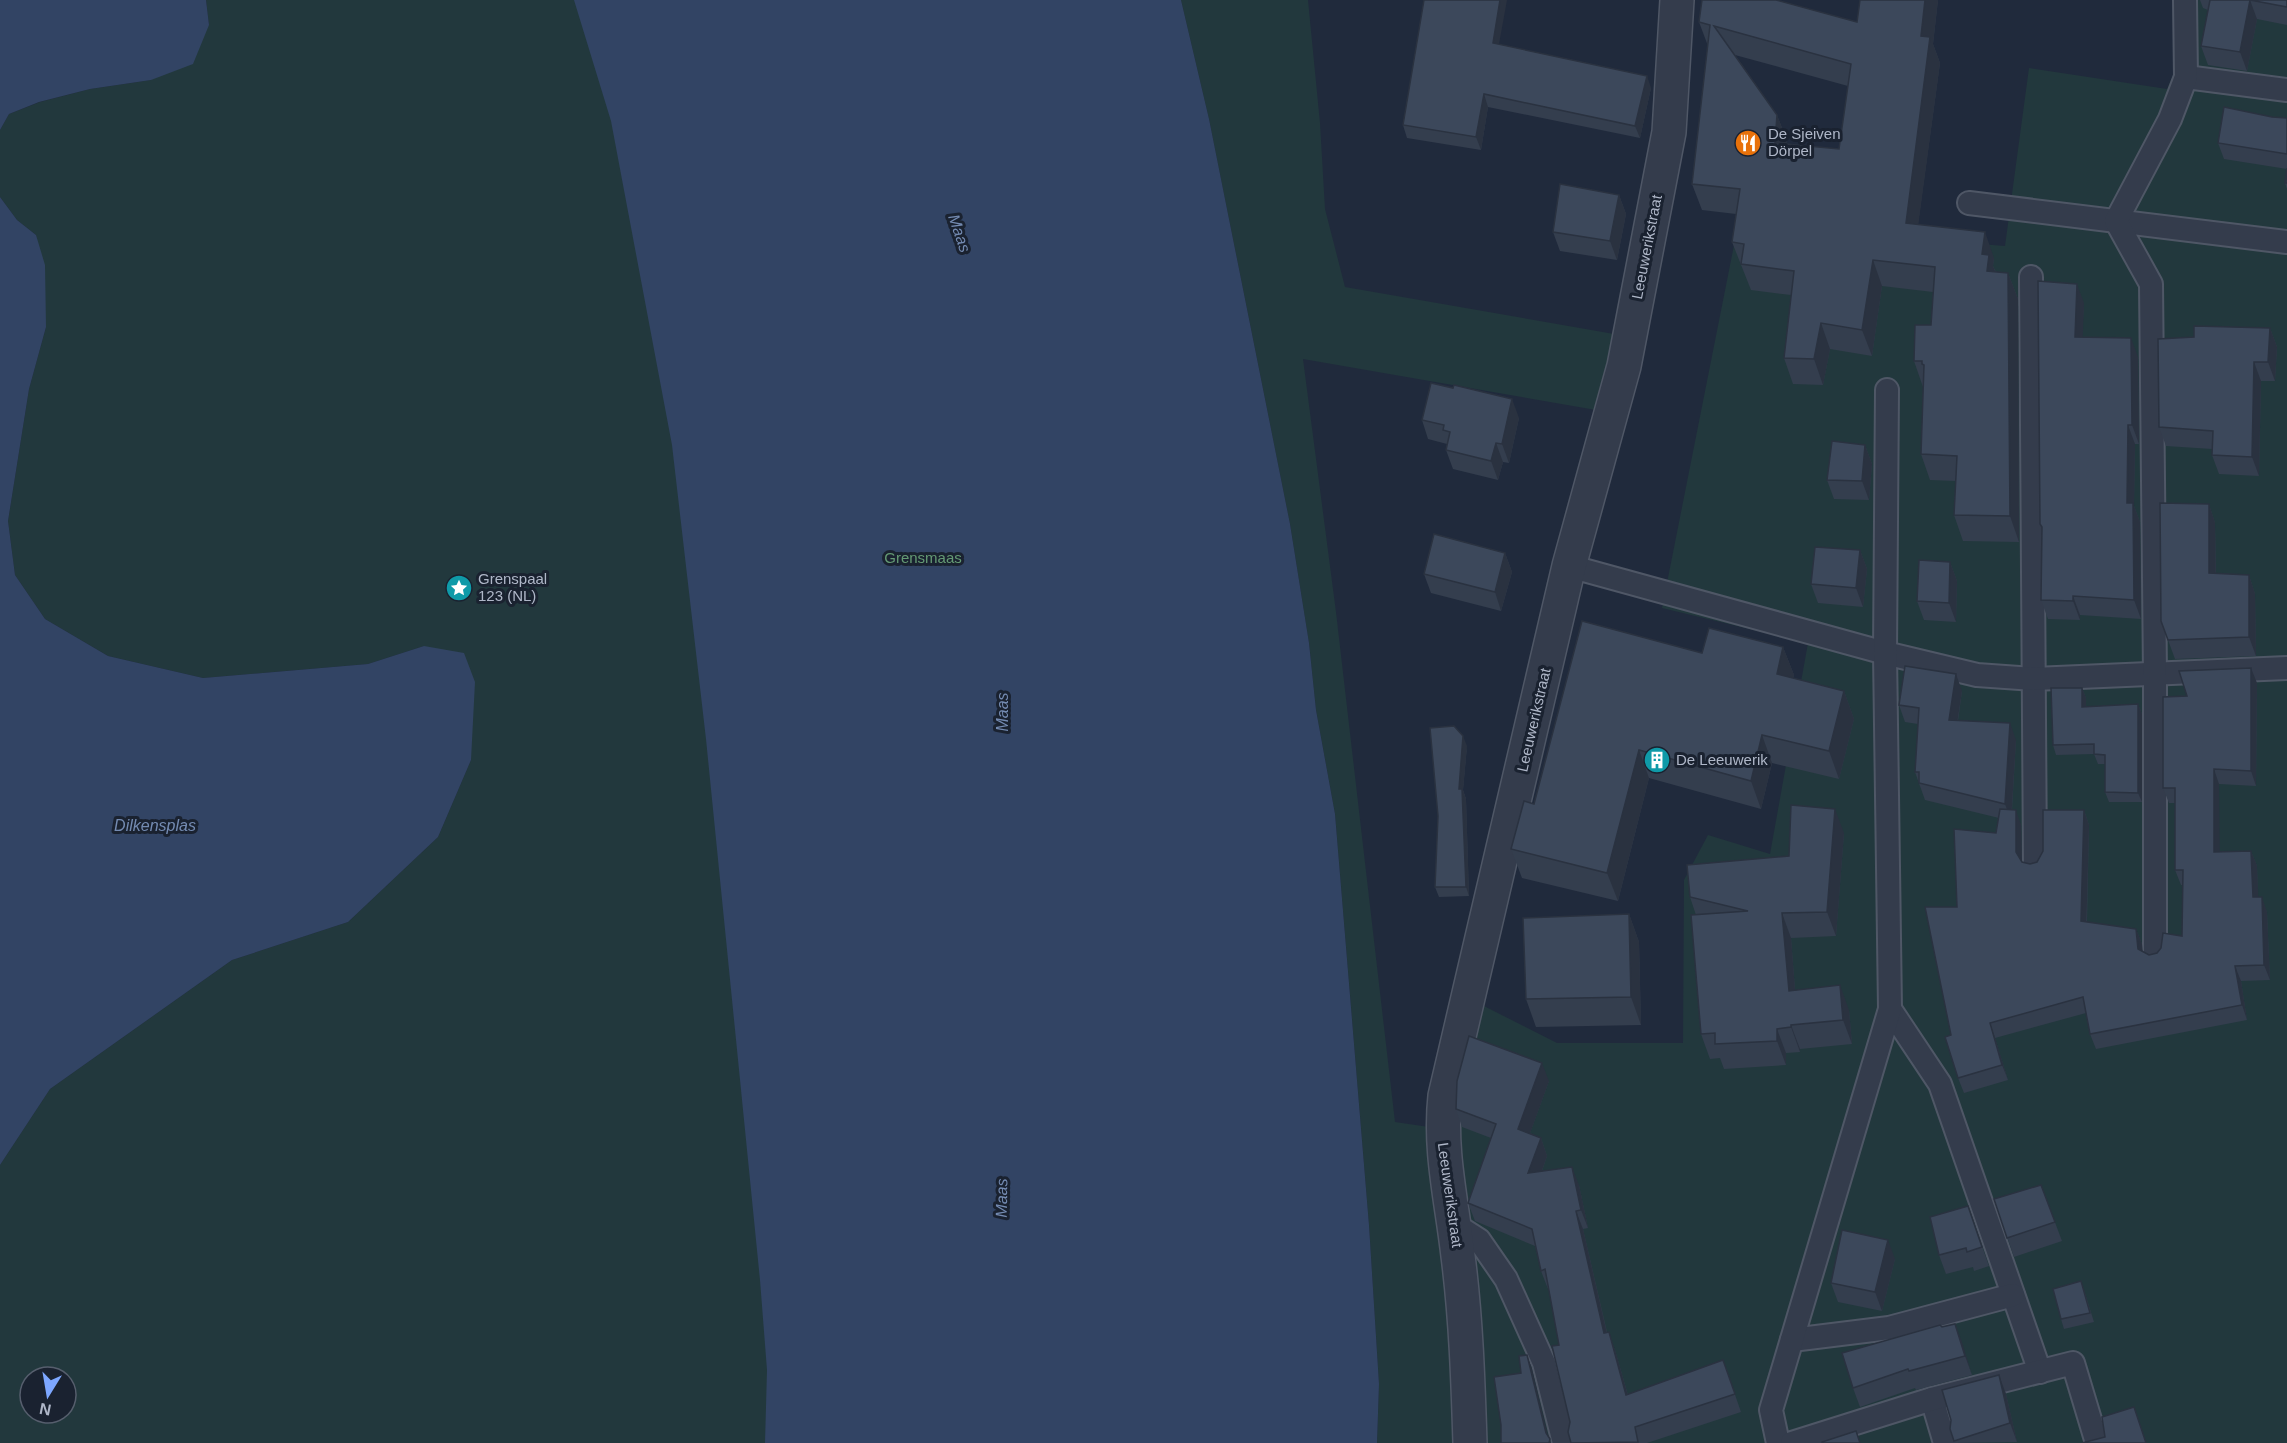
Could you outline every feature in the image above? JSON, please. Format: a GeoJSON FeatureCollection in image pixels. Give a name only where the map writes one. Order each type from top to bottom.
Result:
{"type":"FeatureCollection","features":[{"type":"Feature","properties":{"kind":"street","name":"Leeuwerikstraat"},"geometry":{"type":"LineString","coordinates":[[1470,1443],[1468,1360],[1454,1224],[1442,1141],[1445,1096],[1569,566],[1624,366],[1669,132],[1677,0]]}},
{"type":"Feature","properties":{"kind":"lane"},"geometry":{"type":"LineString","coordinates":[[2116,221],[2170,119],[2186,77],[2185,0]]}},
{"type":"Feature","properties":{"kind":"lane"},"geometry":{"type":"LineString","coordinates":[[2186,77],[2287,90]]}},
{"type":"Feature","properties":{"kind":"lane"},"geometry":{"type":"LineString","coordinates":[[1969,203],[2287,242]]}},
{"type":"Feature","properties":{"kind":"lane"},"geometry":{"type":"LineString","coordinates":[[2116,221],[2151,284],[2155,957]]}},
{"type":"Feature","properties":{"kind":"lane"},"geometry":{"type":"LineString","coordinates":[[2031,277],[2035,866]]}},
{"type":"Feature","properties":{"kind":"lane"},"geometry":{"type":"LineString","coordinates":[[1778,1443],[1772,1410],[1890,1009],[1885,653],[1887,390]]}},
{"type":"Feature","properties":{"kind":"lane"},"geometry":{"type":"LineString","coordinates":[[1569,566],[1885,653],[1977,675],[2034,680],[2287,668]]}},
{"type":"Feature","properties":{"kind":"lane"},"geometry":{"type":"LineString","coordinates":[[1890,1009],[1940,1084],[2040,1372]]}},
{"type":"Feature","properties":{"kind":"lane"},"geometry":{"type":"LineString","coordinates":[[1454,1224],[1479,1240],[1506,1279],[1544,1363],[1564,1443]]}},
{"type":"Feature","properties":{"kind":"lane"},"geometry":{"type":"LineString","coordinates":[[1792,1340],[1889,1328],[2013,1295]]}},
{"type":"Feature","properties":{"kind":"lane"},"geometry":{"type":"LineString","coordinates":[[1792,1443],[1932,1399],[2073,1363],[2097,1443]]}},
{"type":"Feature","properties":{"kind":"lane"},"geometry":{"type":"LineString","coordinates":[[1932,1399],[1945,1443]]}},
{"type":"Feature","properties":{"kind":"green space"},"geometry":{"type":"Polygon","coordinates":[[[206,0],[901,0],[1202,1443],[0,1443],[0,1165],[50,1089],[232,960],[348,922],[438,837],[471,760],[424,646],[368,664],[203,678],[108,656],[45,619],[15,575],[8,521],[29,389],[46,327],[36,235],[17,220],[0,197],[0,130],[9,114],[40,102],[90,89],[151,80],[209,25],[206,0]]]}},
{"type":"Feature","properties":{"kind":"green space"},"geometry":{"type":"Polygon","coordinates":[[[1181,0],[1308,0],[1320,123],[1325,209],[1345,287],[1614,334],[1596,410],[1303,359],[1336,612],[1395,1122],[1429,1127],[1464,1443],[1377,1443],[1379,1384],[1369,1225],[1335,814],[1316,710],[1309,643],[1290,524],[1209,119],[1181,0]]]}},
{"type":"Feature","properties":{"kind":"green space"},"geometry":{"type":"Polygon","coordinates":[[[2173,0],[2287,0],[2287,1443],[1480,1443],[1449,1123],[1480,1004],[1557,1043],[1683,1043],[1684,880],[1708,835],[1770,854],[1808,643],[1662,608],[1738,225],[2005,246],[2029,68],[2167,89],[2174,73],[2173,0]]]}},
{"type":"Feature","properties":{"kind":"water"},"geometry":{"type":"Polygon","coordinates":[[[0,0],[206,0],[209,25],[193,64],[151,80],[90,89],[39,102],[9,114],[0,130],[0,0]]]}},
{"type":"Feature","properties":{"kind":"water","name":"Grensmaas"},"geometry":{"type":"Polygon","coordinates":[[[574,0],[1181,0],[1209,119],[1290,524],[1309,643],[1316,710],[1335,814],[1369,1225],[1379,1384],[1377,1443],[765,1443],[767,1370],[760,1280],[706,739],[672,445],[611,121],[574,0]]]}},
{"type":"Feature","properties":{"kind":"water","name":"Dilkensplas"},"geometry":{"type":"Polygon","coordinates":[[[0,197],[17,220],[36,235],[45,265],[46,327],[29,389],[8,521],[15,575],[45,619],[108,656],[203,678],[368,664],[424,646],[464,653],[475,682],[471,760],[438,837],[348,922],[232,960],[50,1089],[0,1165],[0,197]]]}},
{"type":"Feature","properties":{"kind":"building"},"geometry":{"type":"Polygon","coordinates":[[[1424,0],[1500,0],[1493,43],[1647,76],[1635,126],[1484,94],[1476,137],[1403,125],[1424,0]]]}},
{"type":"Feature","properties":{"kind":"building"},"geometry":{"type":"Polygon","coordinates":[[[1702,0],[1776,0],[1857,22],[1860,0],[1925,0],[1921,36],[1930,37],[1906,223],[1985,232],[1982,254],[1989,255],[1987,271],[2008,273],[2010,516],[1954,515],[1957,456],[1921,454],[1924,365],[1922,361],[1914,361],[1915,325],[1931,325],[1935,267],[1873,260],[1862,330],[1821,323],[1814,359],[1784,358],[1794,271],[1741,264],[1744,244],[1732,242],[1740,189],[1692,184],[1710,25],[1699,22],[1702,0]],[[1714,26],[1777,115],[1775,143],[1839,149],[1851,64],[1714,26]]]}},
{"type":"Feature","properties":{"kind":"building"},"geometry":{"type":"Polygon","coordinates":[[[2210,0],[2250,0],[2240,52],[2201,46],[2210,0]]]}},
{"type":"Feature","properties":{"kind":"building"},"geometry":{"type":"Polygon","coordinates":[[[2250,0],[2287,0],[2287,7],[2250,0]]]}},
{"type":"Feature","properties":{"kind":"building"},"geometry":{"type":"Polygon","coordinates":[[[2224,107],[2287,118],[2287,154],[2218,143],[2224,107]]]}},
{"type":"Feature","properties":{"kind":"building"},"geometry":{"type":"Polygon","coordinates":[[[1560,184],[1619,195],[1610,241],[1553,232],[1560,184]]]}},
{"type":"Feature","properties":{"kind":"building"},"geometry":{"type":"Polygon","coordinates":[[[2038,281],[2077,284],[2075,337],[2131,338],[2132,425],[2128,425],[2127,503],[2133,503],[2134,600],[2073,596],[2073,601],[2041,600],[2038,281]]]}},
{"type":"Feature","properties":{"kind":"building"},"geometry":{"type":"Polygon","coordinates":[[[2194,326],[2270,328],[2268,362],[2254,362],[2252,457],[2212,455],[2213,431],[2159,427],[2158,339],[2194,337],[2194,326]]]}},
{"type":"Feature","properties":{"kind":"building"},"geometry":{"type":"Polygon","coordinates":[[[1431,383],[1453,388],[1454,385],[1512,399],[1502,444],[1496,443],[1491,461],[1446,450],[1450,432],[1443,430],[1444,425],[1422,420],[1431,383]]]}},
{"type":"Feature","properties":{"kind":"building"},"geometry":{"type":"Polygon","coordinates":[[[1832,441],[1865,445],[1862,481],[1827,480],[1832,441]]]}},
{"type":"Feature","properties":{"kind":"building"},"geometry":{"type":"Polygon","coordinates":[[[2160,503],[2209,504],[2209,573],[2249,575],[2249,637],[2168,640],[2161,621],[2160,503]]]}},
{"type":"Feature","properties":{"kind":"building"},"geometry":{"type":"Polygon","coordinates":[[[1434,534],[1505,553],[1495,592],[1424,574],[1434,534]]]}},
{"type":"Feature","properties":{"kind":"building"},"geometry":{"type":"Polygon","coordinates":[[[1815,547],[1860,550],[1856,588],[1811,584],[1815,547]]]}},
{"type":"Feature","properties":{"kind":"building"},"geometry":{"type":"Polygon","coordinates":[[[1919,560],[1950,562],[1949,603],[1917,601],[1919,560]]]}},
{"type":"Feature","properties":{"kind":"building"},"geometry":{"type":"Polygon","coordinates":[[[1582,621],[1702,653],[1709,628],[1783,647],[1777,674],[1844,691],[1829,751],[1762,735],[1751,781],[1639,750],[1607,873],[1511,849],[1524,801],[1534,804],[1582,621]]]}},
{"type":"Feature","properties":{"kind":"building"},"geometry":{"type":"Polygon","coordinates":[[[1905,666],[1956,674],[1949,720],[2010,723],[2005,804],[1919,783],[1919,772],[1915,772],[1919,708],[1899,705],[1905,666]]]}},
{"type":"Feature","properties":{"kind":"building"},"geometry":{"type":"Polygon","coordinates":[[[2251,668],[2251,771],[2214,769],[2214,852],[2251,851],[2253,897],[2262,897],[2264,965],[2235,966],[2242,1005],[2090,1034],[2083,997],[1990,1023],[2002,1065],[1958,1078],[1945,1037],[1951,1035],[1925,907],[1957,907],[1954,829],[1996,833],[2000,809],[2016,810],[2016,852],[2022,862],[2030,864],[2037,862],[2043,851],[2043,810],[2084,810],[2081,921],[2136,929],[2138,949],[2149,955],[2157,953],[2161,948],[2163,933],[2182,936],[2183,870],[2175,870],[2175,788],[2163,788],[2163,697],[2187,696],[2179,671],[2251,668]]]}},
{"type":"Feature","properties":{"kind":"building"},"geometry":{"type":"Polygon","coordinates":[[[2051,688],[2082,688],[2082,707],[2138,704],[2138,793],[2105,792],[2105,755],[2094,754],[2094,744],[2053,745],[2051,688]]]}},
{"type":"Feature","properties":{"kind":"building"},"geometry":{"type":"Polygon","coordinates":[[[1454,726],[1463,736],[1459,789],[1462,789],[1466,887],[1435,887],[1438,816],[1430,728],[1454,726]]]}},
{"type":"Feature","properties":{"kind":"building"},"geometry":{"type":"Polygon","coordinates":[[[1791,805],[1835,809],[1827,912],[1782,913],[1789,991],[1840,985],[1843,1020],[1791,1025],[1791,1027],[1777,1029],[1777,1041],[1715,1044],[1715,1033],[1701,1034],[1691,915],[1748,911],[1690,897],[1687,865],[1789,856],[1791,805]]]}},
{"type":"Feature","properties":{"kind":"building"},"geometry":{"type":"Polygon","coordinates":[[[1629,914],[1631,997],[1526,999],[1523,918],[1629,914]]]}},
{"type":"Feature","properties":{"kind":"building"},"geometry":{"type":"Polygon","coordinates":[[[1469,1036],[1542,1063],[1518,1129],[1541,1138],[1528,1173],[1572,1167],[1581,1210],[1576,1211],[1604,1333],[1609,1332],[1626,1395],[1723,1360],[1735,1394],[1635,1427],[1638,1442],[1571,1443],[1568,1432],[1570,1422],[1552,1346],[1559,1345],[1545,1269],[1541,1271],[1532,1229],[1468,1203],[1496,1124],[1456,1109],[1457,1081],[1469,1036]]]}},
{"type":"Feature","properties":{"kind":"building"},"geometry":{"type":"Polygon","coordinates":[[[2041,1185],[2055,1222],[2007,1238],[1994,1199],[2041,1185]]]}},
{"type":"Feature","properties":{"kind":"building"},"geometry":{"type":"Polygon","coordinates":[[[1968,1206],[1982,1247],[1967,1252],[1966,1248],[1939,1255],[1930,1217],[1968,1206]]]}},
{"type":"Feature","properties":{"kind":"building"},"geometry":{"type":"Polygon","coordinates":[[[1842,1230],[1888,1240],[1875,1292],[1831,1283],[1842,1230]]]}},
{"type":"Feature","properties":{"kind":"building"},"geometry":{"type":"Polygon","coordinates":[[[2081,1281],[2090,1313],[2061,1319],[2053,1289],[2081,1281]]]}},
{"type":"Feature","properties":{"kind":"building"},"geometry":{"type":"Polygon","coordinates":[[[1955,1324],[1965,1356],[1909,1371],[1908,1369],[1853,1388],[1842,1353],[1940,1325],[1942,1327],[1955,1324]]]}},
{"type":"Feature","properties":{"kind":"building"},"geometry":{"type":"Polygon","coordinates":[[[1527,1355],[1546,1433],[1550,1439],[1549,1443],[1501,1443],[1501,1425],[1494,1377],[1521,1373],[1519,1356],[1527,1355]]]}},
{"type":"Feature","properties":{"kind":"building"},"geometry":{"type":"Polygon","coordinates":[[[1999,1375],[2010,1423],[1954,1441],[1950,1429],[1951,1420],[1942,1390],[1999,1375]]]}},
{"type":"Feature","properties":{"kind":"building"},"geometry":{"type":"Polygon","coordinates":[[[2134,1407],[2146,1443],[2082,1443],[2105,1437],[2102,1417],[2134,1407]]]}},
{"type":"Feature","properties":{"kind":"building"},"geometry":{"type":"Polygon","coordinates":[[[1856,1431],[1860,1443],[1822,1443],[1822,1442],[1856,1431]]]}},
{"type":"Feature","properties":{"kind":"place","name":"De Sjeiven Dörpel"},"geometry":{"type":"Point","coordinates":[1748,143]}},
{"type":"Feature","properties":{"kind":"place","name":"Grenspaal 123 (NL)"},"geometry":{"type":"Point","coordinates":[459,588]}},
{"type":"Feature","properties":{"kind":"place","name":"De Leeuwerik"},"geometry":{"type":"Point","coordinates":[1657,760]}},
{"type":"Feature","properties":{"kind":"water label","name":"Maas"},"geometry":{"type":"Point","coordinates":[960,233]}},
{"type":"Feature","properties":{"kind":"water label","name":"Maas"},"geometry":{"type":"Point","coordinates":[1002,712]}},
{"type":"Feature","properties":{"kind":"water label","name":"Maas"},"geometry":{"type":"Point","coordinates":[1001,1198]}}]}
